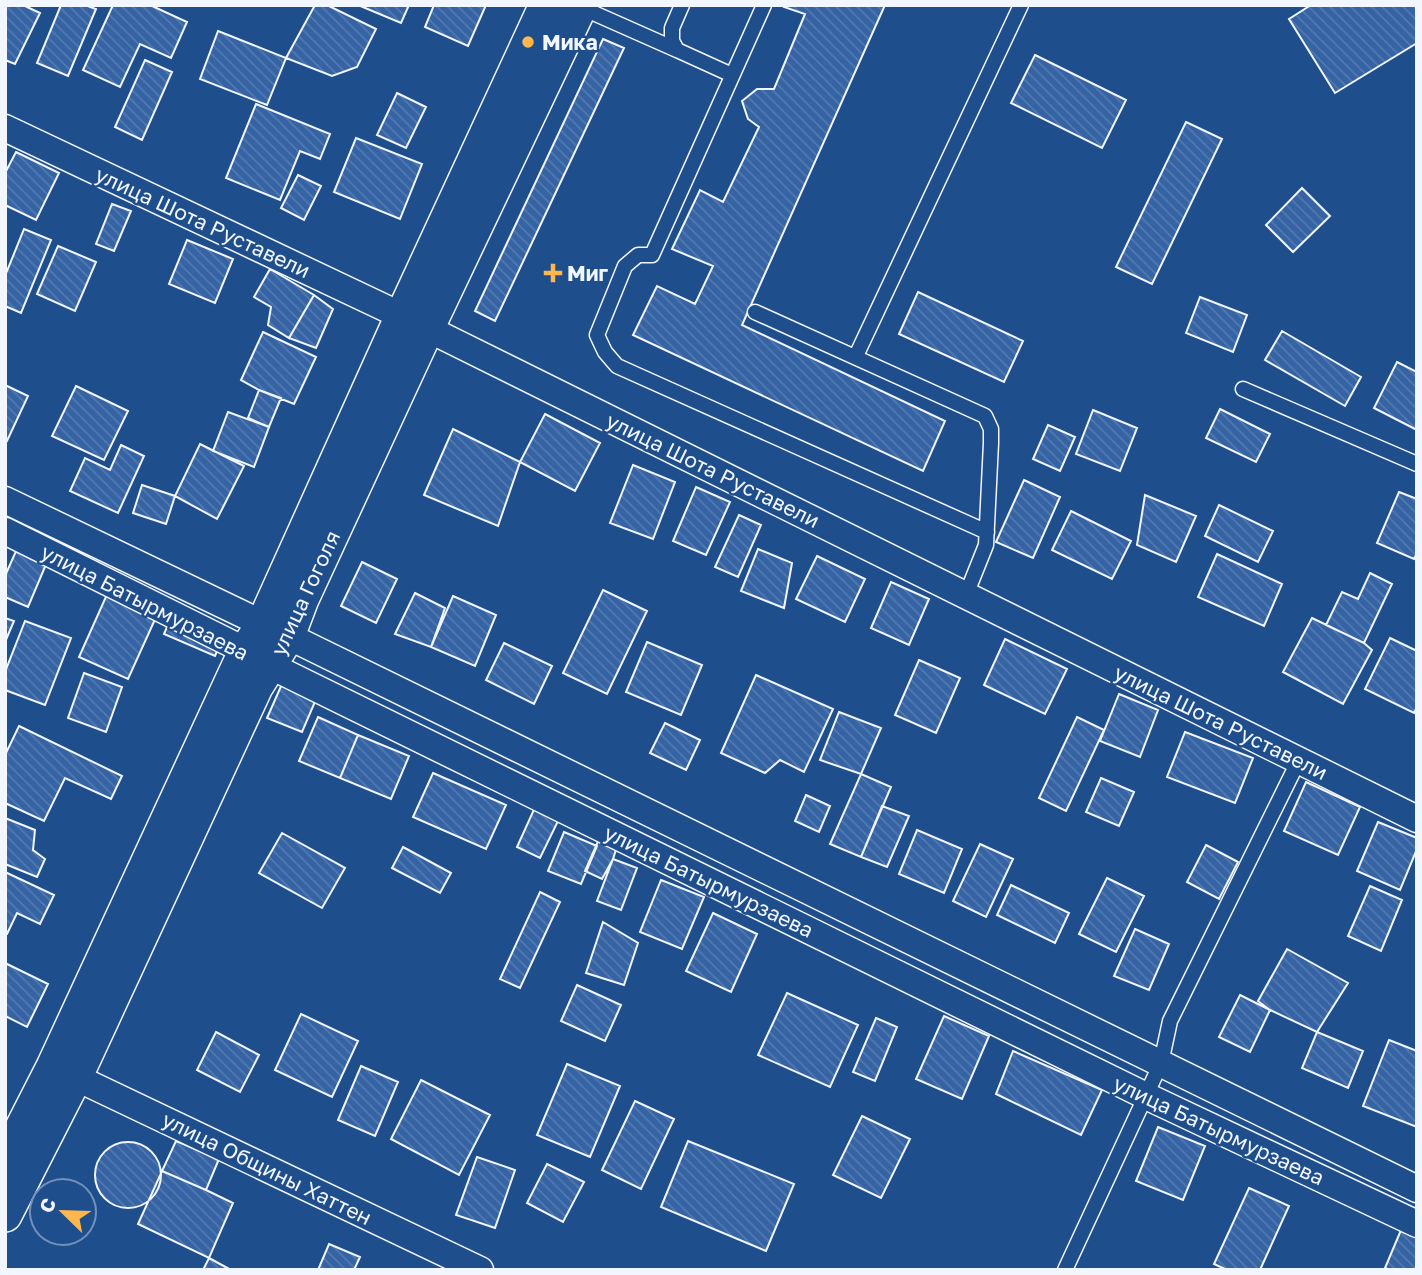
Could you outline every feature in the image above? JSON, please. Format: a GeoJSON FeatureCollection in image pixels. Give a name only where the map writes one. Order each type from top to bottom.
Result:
{"type":"FeatureCollection","features":[{"type":"Feature","properties":{"kind":"street","name":"улица Гоголя"},"geometry":{"type":"LineString","coordinates":[[5,1215],[64,1071],[256,688],[258,659],[275,630],[302,599],[546,5]]}},
{"type":"Feature","properties":{"kind":"street","name":"улица Гоголя"},"geometry":{"type":"LineString","coordinates":[[415,322],[578,6]]}},
{"type":"Feature","properties":{"kind":"street","name":"улица Шота Руставели"},"geometry":{"type":"LineString","coordinates":[[5,128],[415,322],[1417,819]]}},
{"type":"Feature","properties":{"kind":"street","name":"улица Батырмурзаева"},"geometry":{"type":"LineString","coordinates":[[5,500],[1417,1189]]}},
{"type":"Feature","properties":{"kind":"street","name":"улица Батырмурзаева"},"geometry":{"type":"LineString","coordinates":[[5,531],[258,659],[1146,1096],[1417,1224]]}},
{"type":"Feature","properties":{"kind":"street","name":"улица Гоголя"},"geometry":{"type":"LineString","coordinates":[[5,1161],[64,1071]]}},
{"type":"Feature","properties":{"kind":"street","name":"улица Общины Хаттен"},"geometry":{"type":"LineString","coordinates":[[64,1071],[481,1270]]}},
{"type":"Feature","properties":{"kind":"lane"},"geometry":{"type":"LineString","coordinates":[[677,50],[672,41],[672,27],[682,5]]}},
{"type":"Feature","properties":{"kind":"lane"},"geometry":{"type":"LineString","coordinates":[[764,5],[652,255],[638,255],[625,266],[597,335],[605,352],[617,366],[987,533]]}},
{"type":"Feature","properties":{"kind":"lane"},"geometry":{"type":"LineString","coordinates":[[856,356],[1021,5]]}},
{"type":"Feature","properties":{"kind":"lane"},"geometry":{"type":"LineString","coordinates":[[578,6],[732,75]]}},
{"type":"Feature","properties":{"kind":"lane"},"geometry":{"type":"LineString","coordinates":[[755,312],[985,416],[991,429],[986,545],[966,595]]}},
{"type":"Feature","properties":{"kind":"lane"},"geometry":{"type":"LineString","coordinates":[[1243,389],[1417,464]]}},
{"type":"Feature","properties":{"kind":"lane"},"geometry":{"type":"LineString","coordinates":[[1065,1270],[1161,1063],[1170,1021],[1299,761]]}},
{"type":"Feature","properties":{"kind":"building"},"geometry":{"type":"Polygon","coordinates":[[[5,5],[23,5],[40,13],[15,64],[5,60],[5,5]]]}},
{"type":"Feature","properties":{"kind":"building"},"geometry":{"type":"Polygon","coordinates":[[[61,5],[85,5],[96,9],[68,76],[37,63],[61,5]]]}},
{"type":"Feature","properties":{"kind":"building"},"geometry":{"type":"Polygon","coordinates":[[[113,5],[150,5],[187,22],[171,58],[140,44],[120,87],[83,70],[113,5]]]}},
{"type":"Feature","properties":{"kind":"building"},"geometry":{"type":"Polygon","coordinates":[[[315,5],[327,5],[376,29],[357,67],[332,76],[286,58],[315,5]]]}},
{"type":"Feature","properties":{"kind":"building"},"geometry":{"type":"Polygon","coordinates":[[[358,5],[409,5],[401,23],[358,5]]]}},
{"type":"Feature","properties":{"kind":"building"},"geometry":{"type":"Polygon","coordinates":[[[434,5],[486,5],[468,46],[425,27],[434,5]]]}},
{"type":"Feature","properties":{"kind":"building"},"geometry":{"type":"Polygon","coordinates":[[[885,5],[742,325],[945,421],[923,471],[633,335],[657,286],[695,304],[713,266],[672,249],[700,190],[723,202],[759,127],[748,119],[742,101],[757,89],[774,89],[805,14],[784,7],[885,5]]]}},
{"type":"Feature","properties":{"kind":"building"},"geometry":{"type":"Polygon","coordinates":[[[1311,5],[1417,5],[1417,43],[1335,93],[1289,19],[1311,5]]]}},
{"type":"Feature","properties":{"kind":"building"},"geometry":{"type":"Polygon","coordinates":[[[218,31],[286,58],[267,105],[200,79],[218,31]]]}},
{"type":"Feature","properties":{"kind":"building"},"geometry":{"type":"Polygon","coordinates":[[[603,39],[624,48],[495,321],[475,311],[603,39]]]}},
{"type":"Feature","properties":{"kind":"building"},"geometry":{"type":"Polygon","coordinates":[[[1035,55],[1126,100],[1102,148],[1011,103],[1035,55]]]}},
{"type":"Feature","properties":{"kind":"building"},"geometry":{"type":"Polygon","coordinates":[[[145,60],[172,72],[142,140],[115,127],[145,60]]]}},
{"type":"Feature","properties":{"kind":"building"},"geometry":{"type":"Polygon","coordinates":[[[397,93],[426,107],[406,148],[377,135],[397,93]]]}},
{"type":"Feature","properties":{"kind":"building"},"geometry":{"type":"Polygon","coordinates":[[[256,104],[330,134],[320,159],[300,151],[280,200],[226,178],[256,104]]]}},
{"type":"Feature","properties":{"kind":"building"},"geometry":{"type":"Polygon","coordinates":[[[1186,122],[1222,139],[1152,284],[1116,267],[1186,122]]]}},
{"type":"Feature","properties":{"kind":"building"},"geometry":{"type":"Polygon","coordinates":[[[356,138],[422,164],[400,219],[334,192],[356,138]]]}},
{"type":"Feature","properties":{"kind":"building"},"geometry":{"type":"Polygon","coordinates":[[[16,152],[59,173],[36,220],[5,205],[5,173],[16,152]]]}},
{"type":"Feature","properties":{"kind":"building"},"geometry":{"type":"Polygon","coordinates":[[[298,175],[321,186],[304,220],[281,208],[298,175]]]}},
{"type":"Feature","properties":{"kind":"building"},"geometry":{"type":"Polygon","coordinates":[[[1302,188],[1330,216],[1293,252],[1266,225],[1302,188]]]}},
{"type":"Feature","properties":{"kind":"building"},"geometry":{"type":"Polygon","coordinates":[[[112,204],[131,211],[114,251],[96,244],[112,204]]]}},
{"type":"Feature","properties":{"kind":"building"},"geometry":{"type":"Polygon","coordinates":[[[24,229],[51,240],[21,313],[5,306],[5,276],[24,229]]]}},
{"type":"Feature","properties":{"kind":"building"},"geometry":{"type":"Polygon","coordinates":[[[187,240],[233,259],[215,303],[169,284],[187,240]]]}},
{"type":"Feature","properties":{"kind":"building"},"geometry":{"type":"Polygon","coordinates":[[[58,246],[96,262],[75,311],[37,294],[58,246]]]}},
{"type":"Feature","properties":{"kind":"building"},"geometry":{"type":"Polygon","coordinates":[[[270,269],[314,295],[289,338],[268,325],[271,307],[254,297],[270,269]]]}},
{"type":"Feature","properties":{"kind":"building"},"geometry":{"type":"Polygon","coordinates":[[[918,292],[1023,341],[1004,382],[899,334],[918,292]]]}},
{"type":"Feature","properties":{"kind":"building"},"geometry":{"type":"Polygon","coordinates":[[[314,295],[333,309],[316,348],[289,338],[314,295]]]}},
{"type":"Feature","properties":{"kind":"building"},"geometry":{"type":"Polygon","coordinates":[[[1200,297],[1247,315],[1233,352],[1186,333],[1200,297]]]}},
{"type":"Feature","properties":{"kind":"building"},"geometry":{"type":"Polygon","coordinates":[[[1282,331],[1361,377],[1345,406],[1265,360],[1282,331]]]}},
{"type":"Feature","properties":{"kind":"building"},"geometry":{"type":"Polygon","coordinates":[[[263,332],[316,357],[294,404],[241,380],[263,332]]]}},
{"type":"Feature","properties":{"kind":"building"},"geometry":{"type":"Polygon","coordinates":[[[1397,362],[1417,372],[1417,430],[1374,408],[1397,362]]]}},
{"type":"Feature","properties":{"kind":"building"},"geometry":{"type":"Polygon","coordinates":[[[5,385],[28,396],[7,441],[5,440],[5,385]]]}},
{"type":"Feature","properties":{"kind":"building"},"geometry":{"type":"Polygon","coordinates":[[[76,386],[128,411],[104,460],[52,436],[76,386]]]}},
{"type":"Feature","properties":{"kind":"building"},"geometry":{"type":"Polygon","coordinates":[[[259,390],[281,398],[269,427],[248,418],[259,390]]]}},
{"type":"Feature","properties":{"kind":"building"},"geometry":{"type":"Polygon","coordinates":[[[1220,409],[1270,434],[1256,462],[1206,438],[1220,409]]]}},
{"type":"Feature","properties":{"kind":"building"},"geometry":{"type":"Polygon","coordinates":[[[1093,410],[1137,428],[1120,471],[1076,454],[1093,410]]]}},
{"type":"Feature","properties":{"kind":"building"},"geometry":{"type":"Polygon","coordinates":[[[228,412],[269,427],[254,467],[213,451],[228,412]]]}},
{"type":"Feature","properties":{"kind":"building"},"geometry":{"type":"Polygon","coordinates":[[[545,414],[600,443],[575,491],[520,462],[545,414]]]}},
{"type":"Feature","properties":{"kind":"building"},"geometry":{"type":"Polygon","coordinates":[[[1048,425],[1075,437],[1060,471],[1033,459],[1048,425]]]}},
{"type":"Feature","properties":{"kind":"building"},"geometry":{"type":"Polygon","coordinates":[[[453,429],[520,462],[498,526],[424,495],[453,429]]]}},
{"type":"Feature","properties":{"kind":"building"},"geometry":{"type":"Polygon","coordinates":[[[200,444],[244,466],[217,519],[175,496],[200,444]]]}},
{"type":"Feature","properties":{"kind":"building"},"geometry":{"type":"Polygon","coordinates":[[[121,445],[144,456],[118,513],[70,491],[85,458],[110,470],[121,445]]]}},
{"type":"Feature","properties":{"kind":"building"},"geometry":{"type":"Polygon","coordinates":[[[633,465],[675,482],[653,539],[610,523],[633,465]]]}},
{"type":"Feature","properties":{"kind":"building"},"geometry":{"type":"Polygon","coordinates":[[[1024,480],[1060,497],[1033,558],[996,542],[1024,480]]]}},
{"type":"Feature","properties":{"kind":"building"},"geometry":{"type":"Polygon","coordinates":[[[142,485],[175,496],[166,524],[133,513],[142,485]]]}},
{"type":"Feature","properties":{"kind":"building"},"geometry":{"type":"Polygon","coordinates":[[[696,487],[730,502],[706,555],[673,541],[696,487]]]}},
{"type":"Feature","properties":{"kind":"building"},"geometry":{"type":"Polygon","coordinates":[[[1399,492],[1417,499],[1417,553],[1414,559],[1377,543],[1399,492]]]}},
{"type":"Feature","properties":{"kind":"building"},"geometry":{"type":"Polygon","coordinates":[[[1145,495],[1196,516],[1176,562],[1137,545],[1145,495]]]}},
{"type":"Feature","properties":{"kind":"building"},"geometry":{"type":"Polygon","coordinates":[[[1219,505],[1273,531],[1258,562],[1205,536],[1219,505]]]}},
{"type":"Feature","properties":{"kind":"building"},"geometry":{"type":"Polygon","coordinates":[[[1071,511],[1131,541],[1112,579],[1052,550],[1071,511]]]}},
{"type":"Feature","properties":{"kind":"building"},"geometry":{"type":"Polygon","coordinates":[[[739,515],[761,525],[738,577],[715,567],[739,515]]]}},
{"type":"Feature","properties":{"kind":"building"},"geometry":{"type":"Polygon","coordinates":[[[20,542],[50,555],[28,607],[5,597],[5,576],[20,542]]]}},
{"type":"Feature","properties":{"kind":"building"},"geometry":{"type":"Polygon","coordinates":[[[758,549],[792,563],[784,608],[741,591],[758,549]]]}},
{"type":"Feature","properties":{"kind":"building"},"geometry":{"type":"Polygon","coordinates":[[[1217,554],[1282,584],[1264,626],[1198,597],[1217,554]]]}},
{"type":"Feature","properties":{"kind":"building"},"geometry":{"type":"Polygon","coordinates":[[[817,556],[865,579],[845,622],[796,599],[817,556]]]}},
{"type":"Feature","properties":{"kind":"building"},"geometry":{"type":"Polygon","coordinates":[[[362,562],[397,579],[376,623],[341,606],[362,562]]]}},
{"type":"Feature","properties":{"kind":"building"},"geometry":{"type":"Polygon","coordinates":[[[1370,573],[1392,584],[1364,643],[1326,625],[1342,592],[1358,599],[1370,573]]]}},
{"type":"Feature","properties":{"kind":"building"},"geometry":{"type":"Polygon","coordinates":[[[113,581],[162,604],[128,679],[79,657],[113,581]]]}},
{"type":"Feature","properties":{"kind":"building"},"geometry":{"type":"Polygon","coordinates":[[[891,582],[929,599],[909,645],[871,628],[891,582]]]}},
{"type":"Feature","properties":{"kind":"building"},"geometry":{"type":"Polygon","coordinates":[[[603,590],[647,611],[607,694],[563,673],[603,590]]]}},
{"type":"Feature","properties":{"kind":"building"},"geometry":{"type":"Polygon","coordinates":[[[415,593],[445,608],[431,647],[395,634],[415,593]]]}},
{"type":"Feature","properties":{"kind":"building"},"geometry":{"type":"Polygon","coordinates":[[[453,596],[496,615],[475,666],[431,647],[453,596]]]}},
{"type":"Feature","properties":{"kind":"building"},"geometry":{"type":"Polygon","coordinates":[[[175,608],[226,630],[215,656],[164,634],[175,608]]]}},
{"type":"Feature","properties":{"kind":"building"},"geometry":{"type":"Polygon","coordinates":[[[5,618],[14,621],[5,642],[5,618]]]}},
{"type":"Feature","properties":{"kind":"building"},"geometry":{"type":"Polygon","coordinates":[[[1312,618],[1364,643],[1372,650],[1343,704],[1283,672],[1312,618]]]}},
{"type":"Feature","properties":{"kind":"building"},"geometry":{"type":"Polygon","coordinates":[[[25,621],[71,638],[45,705],[5,690],[5,672],[25,621]]]}},
{"type":"Feature","properties":{"kind":"building"},"geometry":{"type":"Polygon","coordinates":[[[1390,638],[1417,651],[1417,707],[1414,713],[1365,689],[1390,638]]]}},
{"type":"Feature","properties":{"kind":"building"},"geometry":{"type":"Polygon","coordinates":[[[1005,639],[1067,669],[1045,714],[984,685],[1005,639]]]}},
{"type":"Feature","properties":{"kind":"building"},"geometry":{"type":"Polygon","coordinates":[[[647,642],[702,665],[681,715],[626,692],[647,642]]]}},
{"type":"Feature","properties":{"kind":"building"},"geometry":{"type":"Polygon","coordinates":[[[504,643],[552,666],[534,704],[486,680],[504,643]]]}},
{"type":"Feature","properties":{"kind":"building"},"geometry":{"type":"Polygon","coordinates":[[[919,660],[960,678],[936,733],[895,715],[919,660]]]}},
{"type":"Feature","properties":{"kind":"building"},"geometry":{"type":"Polygon","coordinates":[[[289,668],[323,683],[302,732],[267,718],[289,668]]]}},
{"type":"Feature","properties":{"kind":"building"},"geometry":{"type":"Polygon","coordinates":[[[84,673],[122,687],[106,732],[68,718],[84,673]]]}},
{"type":"Feature","properties":{"kind":"building"},"geometry":{"type":"Polygon","coordinates":[[[756,675],[833,709],[804,772],[780,760],[765,773],[721,753],[756,675]]]}},
{"type":"Feature","properties":{"kind":"building"},"geometry":{"type":"Polygon","coordinates":[[[1119,694],[1158,710],[1140,757],[1100,741],[1119,694]]]}},
{"type":"Feature","properties":{"kind":"building"},"geometry":{"type":"Polygon","coordinates":[[[839,712],[881,728],[861,774],[820,760],[839,712]]]}},
{"type":"Feature","properties":{"kind":"building"},"geometry":{"type":"Polygon","coordinates":[[[318,717],[358,735],[340,778],[299,761],[318,717]]]}},
{"type":"Feature","properties":{"kind":"building"},"geometry":{"type":"Polygon","coordinates":[[[1077,717],[1104,730],[1066,811],[1039,798],[1077,717]]]}},
{"type":"Feature","properties":{"kind":"building"},"geometry":{"type":"Polygon","coordinates":[[[665,723],[700,740],[686,770],[650,753],[665,723]]]}},
{"type":"Feature","properties":{"kind":"building"},"geometry":{"type":"Polygon","coordinates":[[[19,726],[122,776],[111,799],[65,778],[44,821],[5,803],[5,755],[19,726]]]}},
{"type":"Feature","properties":{"kind":"building"},"geometry":{"type":"Polygon","coordinates":[[[1185,732],[1253,758],[1235,803],[1167,777],[1185,732]]]}},
{"type":"Feature","properties":{"kind":"building"},"geometry":{"type":"Polygon","coordinates":[[[358,735],[409,756],[391,799],[340,778],[358,735]]]}},
{"type":"Feature","properties":{"kind":"building"},"geometry":{"type":"Polygon","coordinates":[[[433,773],[506,805],[486,849],[413,817],[433,773]]]}},
{"type":"Feature","properties":{"kind":"building"},"geometry":{"type":"Polygon","coordinates":[[[861,774],[891,787],[861,857],[830,844],[861,774]]]}},
{"type":"Feature","properties":{"kind":"building"},"geometry":{"type":"Polygon","coordinates":[[[1101,778],[1134,792],[1119,826],[1086,812],[1101,778]]]}},
{"type":"Feature","properties":{"kind":"building"},"geometry":{"type":"Polygon","coordinates":[[[1306,782],[1360,807],[1338,855],[1284,831],[1306,782]]]}},
{"type":"Feature","properties":{"kind":"building"},"geometry":{"type":"Polygon","coordinates":[[[806,795],[830,806],[819,832],[795,821],[806,795]]]}},
{"type":"Feature","properties":{"kind":"building"},"geometry":{"type":"Polygon","coordinates":[[[536,805],[560,817],[540,858],[517,847],[536,805]]]}},
{"type":"Feature","properties":{"kind":"building"},"geometry":{"type":"Polygon","coordinates":[[[882,806],[909,816],[887,867],[861,857],[882,806]]]}},
{"type":"Feature","properties":{"kind":"building"},"geometry":{"type":"Polygon","coordinates":[[[5,818],[35,830],[33,850],[45,859],[37,877],[5,864],[5,818]]]}},
{"type":"Feature","properties":{"kind":"building"},"geometry":{"type":"Polygon","coordinates":[[[1378,822],[1417,838],[1417,849],[1400,890],[1357,871],[1378,822]]]}},
{"type":"Feature","properties":{"kind":"building"},"geometry":{"type":"Polygon","coordinates":[[[603,830],[620,837],[613,859],[602,879],[585,871],[603,830]]]}},
{"type":"Feature","properties":{"kind":"building"},"geometry":{"type":"Polygon","coordinates":[[[917,830],[962,849],[944,893],[899,874],[917,830]]]}},
{"type":"Feature","properties":{"kind":"building"},"geometry":{"type":"Polygon","coordinates":[[[564,832],[597,846],[581,884],[548,871],[564,832]]]}},
{"type":"Feature","properties":{"kind":"building"},"geometry":{"type":"Polygon","coordinates":[[[282,833],[345,868],[322,908],[259,873],[282,833]]]}},
{"type":"Feature","properties":{"kind":"building"},"geometry":{"type":"Polygon","coordinates":[[[980,844],[1013,859],[986,917],[953,901],[980,844]]]}},
{"type":"Feature","properties":{"kind":"building"},"geometry":{"type":"Polygon","coordinates":[[[1206,845],[1238,862],[1219,899],[1187,882],[1206,845]]]}},
{"type":"Feature","properties":{"kind":"building"},"geometry":{"type":"Polygon","coordinates":[[[403,847],[451,873],[440,893],[392,868],[403,847]]]}},
{"type":"Feature","properties":{"kind":"building"},"geometry":{"type":"Polygon","coordinates":[[[613,859],[637,868],[621,910],[597,901],[613,859]]]}},
{"type":"Feature","properties":{"kind":"building"},"geometry":{"type":"Polygon","coordinates":[[[5,872],[54,895],[40,924],[17,913],[5,934],[5,872]]]}},
{"type":"Feature","properties":{"kind":"building"},"geometry":{"type":"Polygon","coordinates":[[[1107,878],[1144,896],[1116,952],[1079,934],[1107,878]]]}},
{"type":"Feature","properties":{"kind":"building"},"geometry":{"type":"Polygon","coordinates":[[[661,880],[704,897],[682,949],[640,932],[661,880]]]}},
{"type":"Feature","properties":{"kind":"building"},"geometry":{"type":"Polygon","coordinates":[[[1011,885],[1069,913],[1055,943],[997,915],[1011,885]]]}},
{"type":"Feature","properties":{"kind":"building"},"geometry":{"type":"Polygon","coordinates":[[[1370,886],[1402,900],[1381,951],[1348,936],[1370,886]]]}},
{"type":"Feature","properties":{"kind":"building"},"geometry":{"type":"Polygon","coordinates":[[[540,892],[560,902],[520,988],[500,979],[540,892]]]}},
{"type":"Feature","properties":{"kind":"building"},"geometry":{"type":"Polygon","coordinates":[[[713,913],[757,934],[731,992],[686,971],[713,913]]]}},
{"type":"Feature","properties":{"kind":"building"},"geometry":{"type":"Polygon","coordinates":[[[603,922],[638,943],[624,985],[586,973],[603,922]]]}},
{"type":"Feature","properties":{"kind":"building"},"geometry":{"type":"Polygon","coordinates":[[[1135,929],[1169,944],[1149,990],[1114,976],[1135,929]]]}},
{"type":"Feature","properties":{"kind":"building"},"geometry":{"type":"Polygon","coordinates":[[[1287,949],[1348,983],[1317,1032],[1270,1010],[1258,1001],[1287,949]]]}},
{"type":"Feature","properties":{"kind":"building"},"geometry":{"type":"Polygon","coordinates":[[[5,963],[48,984],[27,1027],[5,1016],[5,963]]]}},
{"type":"Feature","properties":{"kind":"building"},"geometry":{"type":"Polygon","coordinates":[[[577,985],[621,1005],[605,1041],[561,1021],[577,985]]]}},
{"type":"Feature","properties":{"kind":"building"},"geometry":{"type":"Polygon","coordinates":[[[787,993],[858,1025],[830,1087],[758,1055],[787,993]]]}},
{"type":"Feature","properties":{"kind":"building"},"geometry":{"type":"Polygon","coordinates":[[[1240,995],[1270,1010],[1250,1052],[1219,1037],[1240,995]]]}},
{"type":"Feature","properties":{"kind":"building"},"geometry":{"type":"Polygon","coordinates":[[[301,1014],[358,1041],[332,1097],[275,1070],[301,1014]]]}},
{"type":"Feature","properties":{"kind":"building"},"geometry":{"type":"Polygon","coordinates":[[[944,1016],[989,1036],[962,1099],[916,1079],[944,1016]]]}},
{"type":"Feature","properties":{"kind":"building"},"geometry":{"type":"Polygon","coordinates":[[[876,1018],[897,1027],[875,1081],[853,1072],[876,1018]]]}},
{"type":"Feature","properties":{"kind":"building"},"geometry":{"type":"Polygon","coordinates":[[[216,1032],[259,1055],[240,1092],[197,1070],[216,1032]]]}},
{"type":"Feature","properties":{"kind":"building"},"geometry":{"type":"Polygon","coordinates":[[[1317,1032],[1363,1051],[1348,1088],[1302,1068],[1317,1032]]]}},
{"type":"Feature","properties":{"kind":"building"},"geometry":{"type":"Polygon","coordinates":[[[1389,1040],[1417,1051],[1417,1127],[1363,1106],[1389,1040]]]}},
{"type":"Feature","properties":{"kind":"building"},"geometry":{"type":"Polygon","coordinates":[[[1013,1051],[1102,1090],[1081,1135],[996,1094],[1013,1051]]]}},
{"type":"Feature","properties":{"kind":"building"},"geometry":{"type":"Polygon","coordinates":[[[567,1064],[620,1086],[590,1157],[537,1135],[567,1064]]]}},
{"type":"Feature","properties":{"kind":"building"},"geometry":{"type":"Polygon","coordinates":[[[361,1066],[398,1082],[375,1136],[338,1120],[361,1066]]]}},
{"type":"Feature","properties":{"kind":"building"},"geometry":{"type":"Polygon","coordinates":[[[421,1080],[490,1115],[459,1175],[391,1139],[421,1080]]]}},
{"type":"Feature","properties":{"kind":"building"},"geometry":{"type":"Polygon","coordinates":[[[635,1101],[674,1119],[641,1189],[602,1170],[635,1101]]]}},
{"type":"Feature","properties":{"kind":"building"},"geometry":{"type":"Polygon","coordinates":[[[862,1116],[910,1139],[881,1198],[833,1175],[862,1116]]]}},
{"type":"Feature","properties":{"kind":"building"},"geometry":{"type":"Polygon","coordinates":[[[1158,1127],[1205,1146],[1183,1200],[1136,1181],[1158,1127]]]}},
{"type":"Feature","properties":{"kind":"building"},"geometry":{"type":"Polygon","coordinates":[[[176,1141],[219,1159],[206,1190],[162,1171],[176,1141]]]}},
{"type":"Feature","properties":{"kind":"building"},"geometry":{"type":"Polygon","coordinates":[[[688,1141],[794,1184],[766,1251],[661,1207],[688,1141]]]}},
{"type":"Feature","properties":{"kind":"building"},"geometry":{"type":"Polygon","coordinates":[[[122,1142],[141,1144],[152,1151],[161,1169],[159,1188],[152,1199],[134,1208],[115,1206],[104,1199],[98,1190],[98,1177],[95,1177],[97,1162],[104,1151],[122,1142]]]}},
{"type":"Feature","properties":{"kind":"building"},"geometry":{"type":"Polygon","coordinates":[[[477,1157],[515,1170],[495,1228],[456,1215],[477,1157]]]}},
{"type":"Feature","properties":{"kind":"building"},"geometry":{"type":"Polygon","coordinates":[[[547,1164],[584,1182],[563,1222],[527,1203],[547,1164]]]}},
{"type":"Feature","properties":{"kind":"building"},"geometry":{"type":"Polygon","coordinates":[[[162,1171],[233,1203],[209,1258],[138,1224],[162,1171]]]}},
{"type":"Feature","properties":{"kind":"building"},"geometry":{"type":"Polygon","coordinates":[[[1249,1188],[1289,1206],[1260,1270],[1227,1270],[1214,1264],[1249,1188]]]}},
{"type":"Feature","properties":{"kind":"building"},"geometry":{"type":"Polygon","coordinates":[[[1401,1230],[1417,1237],[1417,1270],[1385,1268],[1401,1230]]]}},
{"type":"Feature","properties":{"kind":"building"},"geometry":{"type":"Polygon","coordinates":[[[329,1244],[360,1257],[354,1270],[318,1270],[329,1244]]]}},
{"type":"Feature","properties":{"kind":"building"},"geometry":{"type":"Polygon","coordinates":[[[209,1258],[231,1270],[203,1270],[209,1258]]]}},
{"type":"Feature","properties":{"kind":"place","name":"Мика"},"geometry":{"type":"Point","coordinates":[528,42]}},
{"type":"Feature","properties":{"kind":"place","name":"Миг"},"geometry":{"type":"Point","coordinates":[553,273]}}]}
